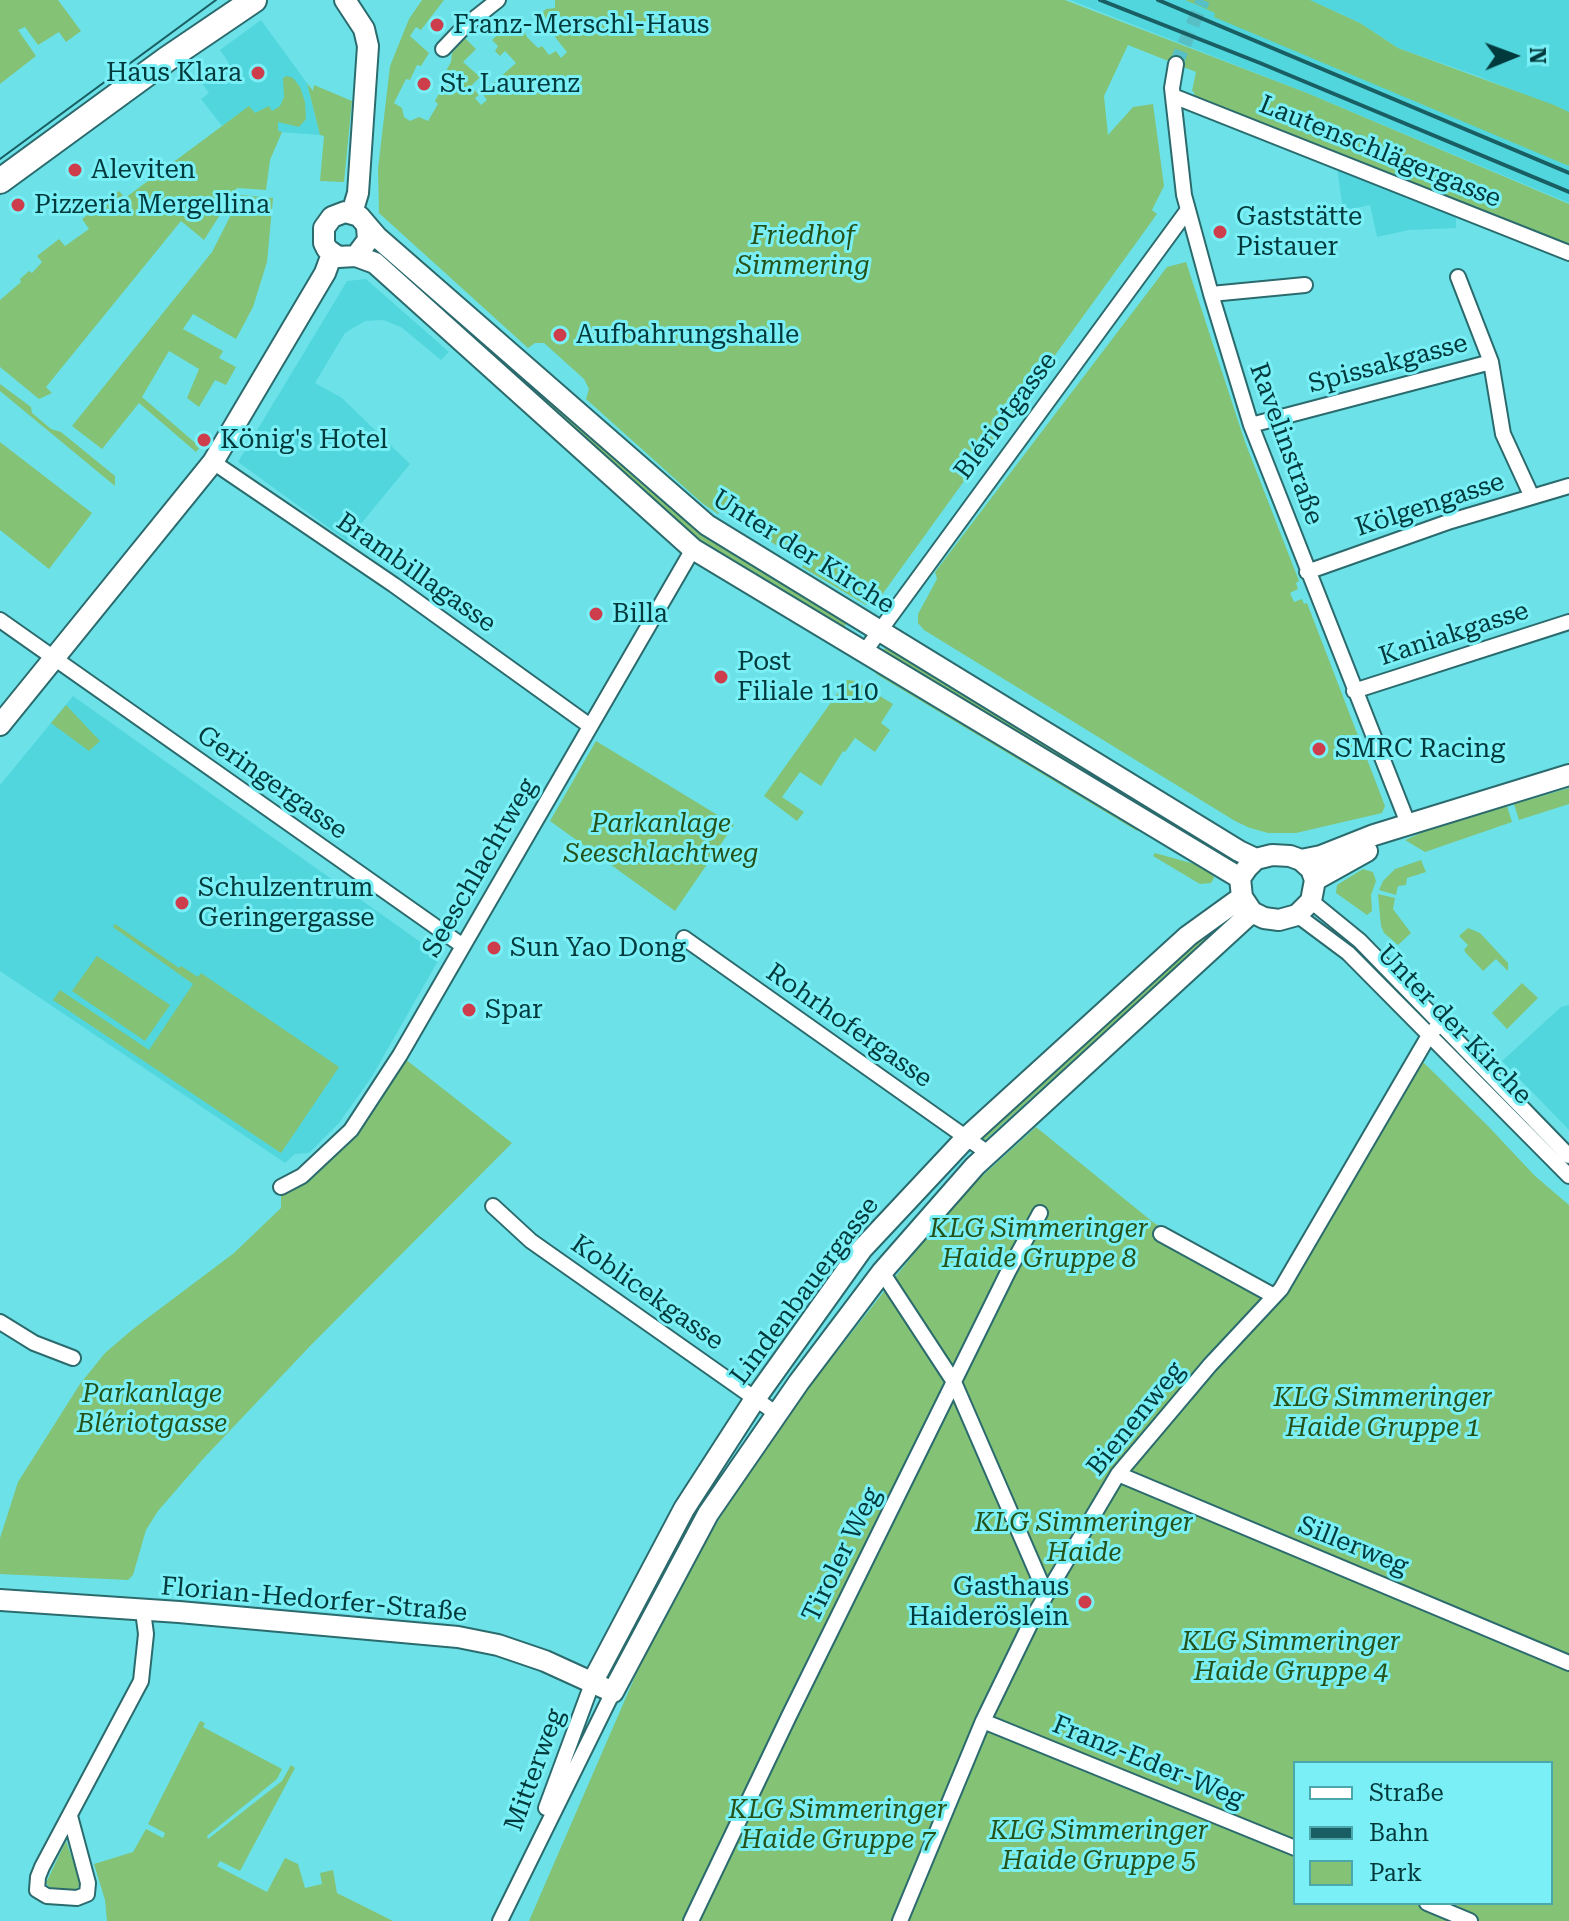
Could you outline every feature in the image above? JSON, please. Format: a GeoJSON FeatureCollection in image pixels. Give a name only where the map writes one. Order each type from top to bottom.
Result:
{"type":"FeatureCollection","features":[{"type":"Feature","properties":{"kind":"main road"},"geometry":{"type":"LineString","coordinates":[[0,181],[167,59],[254,0]]}},
{"type":"Feature","properties":{"kind":"main road"},"geometry":{"type":"LineString","coordinates":[[345,0],[364,29],[368,46],[358,193],[360,220],[368,240],[356,256],[344,258],[332,254],[324,243],[324,228],[332,217],[345,212],[360,220]]}},
{"type":"Feature","properties":{"kind":"main road","name":"Unter der Kirche"},"geometry":{"type":"LineString","coordinates":[[360,220],[707,525],[1256,859]]}},
{"type":"Feature","properties":{"kind":"main road"},"geometry":{"type":"LineString","coordinates":[[0,725],[213,462],[325,273],[332,254]]}},
{"type":"Feature","properties":{"kind":"main road","name":"Unter der Kirche"},"geometry":{"type":"LineString","coordinates":[[356,256],[375,263],[693,549],[865,651],[1244,896],[1264,918],[1279,920],[1304,908]]}},
{"type":"Feature","properties":{"kind":"main road"},"geometry":{"type":"LineString","coordinates":[[1301,860],[1569,775]]}},
{"type":"Feature","properties":{"kind":"main road"},"geometry":{"type":"LineString","coordinates":[[1304,908],[1315,880],[1407,827]]}},
{"type":"Feature","properties":{"kind":"main road"},"geometry":{"type":"LineString","coordinates":[[1244,896],[1256,859],[1272,855],[1301,860],[1311,869],[1315,880]]}},
{"type":"Feature","properties":{"kind":"main road","name":"Lindenbauergasse"},"geometry":{"type":"LineString","coordinates":[[593,1681],[684,1509],[755,1399],[862,1249],[966,1138],[1188,936],[1244,896]]}},
{"type":"Feature","properties":{"kind":"main road","name":"Lindenbauergasse"},"geometry":{"type":"LineString","coordinates":[[613,1692],[708,1514],[882,1272],[988,1153],[1244,896]]}},
{"type":"Feature","properties":{"kind":"main road","name":"Florian-Hedorfer-Straße"},"geometry":{"type":"LineString","coordinates":[[0,1600],[458,1637],[498,1645],[545,1661],[613,1692]]}},
{"type":"Feature","properties":{"kind":"street"},"geometry":{"type":"LineString","coordinates":[[443,49],[489,2]]}},
{"type":"Feature","properties":{"kind":"street","name":"Ravelinstraße"},"geometry":{"type":"LineString","coordinates":[[1176,64],[1172,78],[1173,96],[1187,211],[1211,294],[1251,425],[1407,827]]}},
{"type":"Feature","properties":{"kind":"street","name":"Lautenschlägergasse"},"geometry":{"type":"LineString","coordinates":[[1173,96],[1569,253]]}},
{"type":"Feature","properties":{"kind":"street","name":"Blériotgasse"},"geometry":{"type":"LineString","coordinates":[[865,651],[1187,211]]}},
{"type":"Feature","properties":{"kind":"street"},"geometry":{"type":"LineString","coordinates":[[1458,277],[1491,362],[1503,434],[1532,497]]}},
{"type":"Feature","properties":{"kind":"street"},"geometry":{"type":"LineString","coordinates":[[1211,294],[1305,285]]}},
{"type":"Feature","properties":{"kind":"street","name":"Spissakgasse"},"geometry":{"type":"LineString","coordinates":[[1251,425],[1491,362]]}},
{"type":"Feature","properties":{"kind":"street","name":"Brambillagasse"},"geometry":{"type":"LineString","coordinates":[[213,462],[394,585],[590,726]]}},
{"type":"Feature","properties":{"kind":"street","name":"Kölgengasse"},"geometry":{"type":"LineString","coordinates":[[1307,572],[1451,521],[1569,486]]}},
{"type":"Feature","properties":{"kind":"street","name":"Seeschlachtweg"},"geometry":{"type":"LineString","coordinates":[[281,1187],[302,1176],[351,1130],[415,1031],[693,549]]}},
{"type":"Feature","properties":{"kind":"street","name":"Geringergasse"},"geometry":{"type":"LineString","coordinates":[[0,620],[463,946]]}},
{"type":"Feature","properties":{"kind":"street","name":"Kaniakgasse"},"geometry":{"type":"LineString","coordinates":[[1354,691],[1569,622]]}},
{"type":"Feature","properties":{"kind":"street","name":"Unter der Kirche"},"geometry":{"type":"LineString","coordinates":[[1304,908],[1360,941],[1569,1156]]}},
{"type":"Feature","properties":{"kind":"street","name":"Unter der Kirche"},"geometry":{"type":"LineString","coordinates":[[1304,908],[1428,1037],[1569,1176]]}},
{"type":"Feature","properties":{"kind":"street","name":"Rohrhofergasse"},"geometry":{"type":"LineString","coordinates":[[684,938],[988,1153]]}},
{"type":"Feature","properties":{"kind":"street","name":"Bienenweg"},"geometry":{"type":"LineString","coordinates":[[900,1921],[983,1721],[1046,1594],[1118,1474],[1210,1365],[1281,1289],[1428,1037],[1441,1022]]}},
{"type":"Feature","properties":{"kind":"street","name":"Koblicekgasse"},"geometry":{"type":"LineString","coordinates":[[493,1206],[531,1241],[777,1414]]}},
{"type":"Feature","properties":{"kind":"street","name":"Tiroler Weg"},"geometry":{"type":"LineString","coordinates":[[691,1921],[728,1837],[1040,1213]]}},
{"type":"Feature","properties":{"kind":"street"},"geometry":{"type":"LineString","coordinates":[[1161,1234],[1274,1296]]}},
{"type":"Feature","properties":{"kind":"street"},"geometry":{"type":"LineString","coordinates":[[882,1272],[954,1382],[1046,1594]]}},
{"type":"Feature","properties":{"kind":"street"},"geometry":{"type":"LineString","coordinates":[[0,1322],[34,1343],[73,1358]]}},
{"type":"Feature","properties":{"kind":"street","name":"Sillerweg"},"geometry":{"type":"LineString","coordinates":[[1118,1474],[1569,1663]]}},
{"type":"Feature","properties":{"kind":"street"},"geometry":{"type":"LineString","coordinates":[[70,1816],[88,1883],[87,1894],[77,1898],[47,1896],[37,1890],[38,1877],[70,1816],[141,1681],[146,1634],[143,1611]]}},
{"type":"Feature","properties":{"kind":"street","name":"Mitterweg"},"geometry":{"type":"LineString","coordinates":[[521,1875],[593,1681]]}},
{"type":"Feature","properties":{"kind":"street","name":"Mitterweg"},"geometry":{"type":"LineString","coordinates":[[500,1921],[613,1692]]}},
{"type":"Feature","properties":{"kind":"street","name":"Franz-Eder-Weg"},"geometry":{"type":"LineString","coordinates":[[983,1721],[1293,1847]]}},
{"type":"Feature","properties":{"kind":"street"},"geometry":{"type":"LineString","coordinates":[[1432,1905],[1470,1921]]}},
{"type":"Feature","properties":{"kind":"shaded area"},"geometry":{"type":"Polygon","coordinates":[[[1070,0],[1185,0],[1569,163],[1569,203],[1307,93],[1070,0]]]}},
{"type":"Feature","properties":{"kind":"shaded area"},"geometry":{"type":"Polygon","coordinates":[[[1310,0],[1569,0],[1569,112],[1398,48],[1360,23],[1310,0]]]}},
{"type":"Feature","properties":{"kind":"shaded area","name":"Haus Klara"},"geometry":{"type":"Polygon","coordinates":[[[261,20],[307,83],[320,135],[278,132],[260,112],[254,113],[249,107],[222,126],[201,99],[209,93],[202,83],[229,63],[220,50],[261,20]]]}},
{"type":"Feature","properties":{"kind":"shaded area"},"geometry":{"type":"Polygon","coordinates":[[[1337,167],[1456,214],[1456,228],[1409,230],[1377,237],[1370,205],[1343,211],[1337,167]]]}},
{"type":"Feature","properties":{"kind":"shaded area"},"geometry":{"type":"Polygon","coordinates":[[[366,279],[449,352],[441,360],[401,327],[383,320],[365,321],[345,333],[315,383],[342,398],[410,464],[347,541],[238,462],[347,281],[366,279]]]}},
{"type":"Feature","properties":{"kind":"shaded area","name":"Schulzentrum Geringergasse"},"geometry":{"type":"Polygon","coordinates":[[[73,696],[436,953],[438,961],[371,1078],[339,1123],[309,1153],[295,1154],[285,1163],[0,971],[0,785],[73,696]]]}},
{"type":"Feature","properties":{"kind":"shaded area"},"geometry":{"type":"Polygon","coordinates":[[[1569,1005],[1569,1130],[1502,1061],[1561,1007],[1569,1005]]]}},
{"type":"Feature","properties":{"kind":"green space"},"geometry":{"type":"Polygon","coordinates":[[[0,0],[58,0],[81,31],[66,42],[59,32],[38,45],[25,27],[18,30],[36,56],[0,84],[0,0]]]}},
{"type":"Feature","properties":{"kind":"green space","name":"Friedhof Simmering"},"geometry":{"type":"Polygon","coordinates":[[[422,0],[444,0],[421,30],[416,27],[410,36],[429,53],[421,66],[417,65],[410,80],[406,79],[394,103],[402,108],[404,117],[410,121],[419,117],[428,121],[438,104],[435,101],[446,80],[442,78],[451,62],[452,53],[465,38],[476,49],[463,62],[480,77],[471,86],[479,95],[475,98],[481,105],[487,100],[482,93],[516,63],[505,51],[500,56],[495,51],[498,46],[492,40],[507,26],[521,25],[538,48],[542,46],[549,55],[556,51],[561,58],[567,52],[555,37],[568,23],[559,15],[552,23],[541,14],[546,9],[555,8],[555,0],[1065,0],[1307,93],[1569,204],[1569,247],[1195,99],[1192,91],[1196,72],[1128,45],[1104,96],[1108,135],[1133,107],[1153,104],[1164,186],[1152,210],[1157,214],[876,603],[866,605],[802,567],[804,563],[721,510],[718,514],[702,503],[586,399],[589,389],[584,379],[544,343],[535,343],[528,348],[379,213],[378,169],[390,66],[409,19],[422,0]]]}},
{"type":"Feature","properties":{"kind":"green space"},"geometry":{"type":"Polygon","coordinates":[[[1185,0],[1310,0],[1360,23],[1398,48],[1554,105],[1569,112],[1569,166],[1214,17],[1215,13],[1185,0]]]}},
{"type":"Feature","properties":{"kind":"green space"},"geometry":{"type":"Polygon","coordinates":[[[287,76],[300,87],[306,119],[299,127],[278,122],[278,131],[282,132],[270,160],[266,190],[237,188],[204,240],[181,221],[46,387],[52,393],[39,399],[0,367],[0,300],[42,262],[37,256],[59,239],[65,246],[89,229],[82,219],[119,191],[125,198],[249,106],[255,113],[269,106],[272,111],[280,106],[284,97],[283,78],[287,76]]]}},
{"type":"Feature","properties":{"kind":"green space"},"geometry":{"type":"Polygon","coordinates":[[[307,83],[313,91],[314,85],[352,101],[344,182],[320,181],[324,136],[320,135],[307,83]]]}},
{"type":"Feature","properties":{"kind":"green space"},"geometry":{"type":"Polygon","coordinates":[[[241,195],[273,198],[267,262],[253,307],[236,339],[193,314],[183,329],[223,351],[219,358],[236,367],[226,385],[215,380],[199,407],[187,398],[199,369],[169,351],[142,397],[200,447],[196,452],[139,403],[102,449],[72,426],[212,252],[241,195]]]}},
{"type":"Feature","properties":{"kind":"green space"},"geometry":{"type":"Polygon","coordinates":[[[389,256],[701,534],[847,622],[843,630],[703,545],[384,261],[389,256]]]}},
{"type":"Feature","properties":{"kind":"green space"},"geometry":{"type":"Polygon","coordinates":[[[1186,262],[1245,442],[1299,581],[1296,583],[1298,589],[1290,593],[1294,602],[1302,599],[1304,604],[1307,603],[1385,806],[1382,813],[1296,833],[1268,833],[1250,828],[924,630],[918,623],[918,614],[937,579],[935,572],[1167,267],[1186,262]]]}},
{"type":"Feature","properties":{"kind":"green space"},"geometry":{"type":"Polygon","coordinates":[[[0,384],[31,407],[32,413],[51,429],[61,432],[115,476],[115,486],[0,391],[0,384]]]}},
{"type":"Feature","properties":{"kind":"green space"},"geometry":{"type":"Polygon","coordinates":[[[0,442],[92,513],[49,569],[0,530],[0,442]]]}},
{"type":"Feature","properties":{"kind":"green space"},"geometry":{"type":"Polygon","coordinates":[[[890,647],[1231,855],[1226,861],[882,652],[890,647]]]}},
{"type":"Feature","properties":{"kind":"green space"},"geometry":{"type":"Polygon","coordinates":[[[878,669],[1137,828],[1137,831],[876,674],[875,670],[878,669]]]}},
{"type":"Feature","properties":{"kind":"green space"},"geometry":{"type":"Polygon","coordinates":[[[847,680],[855,681],[893,704],[881,723],[890,730],[875,752],[855,738],[821,786],[800,772],[782,797],[804,812],[797,821],[764,796],[847,680]]]}},
{"type":"Feature","properties":{"kind":"green space"},"geometry":{"type":"Polygon","coordinates":[[[66,705],[100,741],[89,751],[51,723],[66,705]]]}},
{"type":"Feature","properties":{"kind":"green space","name":"Parkanlage Seeschlachtweg"},"geometry":{"type":"Polygon","coordinates":[[[596,741],[734,825],[675,911],[550,821],[596,741]]]}},
{"type":"Feature","properties":{"kind":"green space"},"geometry":{"type":"Polygon","coordinates":[[[1569,788],[1569,804],[1519,820],[1514,804],[1569,788]]]}},
{"type":"Feature","properties":{"kind":"green space"},"geometry":{"type":"Polygon","coordinates":[[[1506,803],[1512,822],[1425,852],[1405,840],[1453,819],[1506,803]]]}},
{"type":"Feature","properties":{"kind":"green space"},"geometry":{"type":"Polygon","coordinates":[[[1155,853],[1198,865],[1214,878],[1211,883],[1200,884],[1153,856],[1155,853]]]}},
{"type":"Feature","properties":{"kind":"green space"},"geometry":{"type":"Polygon","coordinates":[[[1421,860],[1426,872],[1407,878],[1406,885],[1398,886],[1396,895],[1379,890],[1395,869],[1421,860]]]}},
{"type":"Feature","properties":{"kind":"green space"},"geometry":{"type":"Polygon","coordinates":[[[1363,869],[1373,872],[1376,881],[1371,895],[1372,911],[1367,915],[1336,893],[1337,885],[1363,869]]]}},
{"type":"Feature","properties":{"kind":"green space"},"geometry":{"type":"Polygon","coordinates":[[[1378,894],[1395,898],[1393,909],[1411,933],[1398,945],[1384,933],[1381,926],[1378,894]]]}},
{"type":"Feature","properties":{"kind":"green space"},"geometry":{"type":"Polygon","coordinates":[[[1228,915],[1232,921],[1224,927],[1222,925],[983,1142],[981,1138],[1228,915]]]}},
{"type":"Feature","properties":{"kind":"green space"},"geometry":{"type":"Polygon","coordinates":[[[115,924],[179,968],[181,966],[198,977],[201,973],[339,1067],[281,1153],[53,1000],[60,990],[149,1050],[193,984],[113,927],[115,924]]]}},
{"type":"Feature","properties":{"kind":"green space"},"geometry":{"type":"Polygon","coordinates":[[[1468,928],[1480,933],[1508,963],[1508,971],[1496,959],[1483,971],[1466,953],[1464,950],[1468,945],[1459,936],[1468,928]]]}},
{"type":"Feature","properties":{"kind":"green space"},"geometry":{"type":"Polygon","coordinates":[[[97,956],[170,1005],[145,1041],[72,991],[97,956]]]}},
{"type":"Feature","properties":{"kind":"green space"},"geometry":{"type":"Polygon","coordinates":[[[1522,983],[1538,998],[1507,1029],[1492,1013],[1522,983]]]}},
{"type":"Feature","properties":{"kind":"green space","name":"Parkanlage Blériotgasse"},"geometry":{"type":"Polygon","coordinates":[[[400,1055],[512,1143],[312,1344],[203,1459],[158,1511],[146,1530],[133,1575],[128,1580],[0,1574],[0,1538],[18,1482],[80,1384],[105,1353],[234,1253],[281,1208],[281,1187],[351,1130],[400,1055]]]}},
{"type":"Feature","properties":{"kind":"green space","name":"KLG Simmeringer Haide"},"geometry":{"type":"Polygon","coordinates":[[[1422,1061],[1535,1176],[1569,1205],[1569,1921],[529,1921],[660,1619],[763,1445],[957,1199],[1036,1127],[1154,1223],[1274,1290],[1290,1290],[1422,1061]]]}},
{"type":"Feature","properties":{"kind":"green space"},"geometry":{"type":"Polygon","coordinates":[[[200,1721],[205,1723],[203,1727],[282,1769],[277,1779],[207,1836],[208,1839],[282,1781],[291,1765],[295,1768],[240,1871],[220,1861],[217,1866],[267,1892],[285,1858],[298,1864],[305,1888],[322,1884],[320,1873],[333,1870],[337,1893],[393,1921],[107,1921],[105,1900],[94,1864],[133,1852],[146,1829],[163,1838],[165,1833],[148,1824],[200,1721]]]}},
{"type":"Feature","properties":{"kind":"green space"},"geometry":{"type":"Polygon","coordinates":[[[66,1841],[81,1884],[75,1891],[50,1888],[46,1883],[66,1841]]]}},
{"type":"Feature","properties":{"kind":"tunnel"},"geometry":{"type":"LineString","coordinates":[[1176,64],[1203,0]]}},
{"type":"Feature","properties":{"kind":"tram line"},"geometry":{"type":"LineString","coordinates":[[0,159],[216,0]]}},
{"type":"Feature","properties":{"kind":"railway"},"geometry":{"type":"LineString","coordinates":[[1100,0],[1569,192]]}},
{"type":"Feature","properties":{"kind":"railway"},"geometry":{"type":"LineString","coordinates":[[1158,0],[1569,173]]}},
{"type":"Feature","properties":{"kind":"place","name":"Franz-Merschl-Haus"},"geometry":{"type":"Point","coordinates":[437,25]}},
{"type":"Feature","properties":{"kind":"place","name":"Haus Klara"},"geometry":{"type":"Point","coordinates":[258,73]}},
{"type":"Feature","properties":{"kind":"place","name":"St. Laurenz"},"geometry":{"type":"Point","coordinates":[424,84]}},
{"type":"Feature","properties":{"kind":"place","name":"Aleviten"},"geometry":{"type":"Point","coordinates":[75,170]}},
{"type":"Feature","properties":{"kind":"place","name":"Pizzeria Mergellina"},"geometry":{"type":"Point","coordinates":[18,205]}},
{"type":"Feature","properties":{"kind":"place","name":"Gaststätte Pistauer"},"geometry":{"type":"Point","coordinates":[1220,232]}},
{"type":"Feature","properties":{"kind":"place","name":"Aufbahrungshalle"},"geometry":{"type":"Point","coordinates":[560,335]}},
{"type":"Feature","properties":{"kind":"place","name":"König's Hotel"},"geometry":{"type":"Point","coordinates":[204,440]}},
{"type":"Feature","properties":{"kind":"place","name":"Billa"},"geometry":{"type":"Point","coordinates":[596,614]}},
{"type":"Feature","properties":{"kind":"place","name":"Post Filiale 1110"},"geometry":{"type":"Point","coordinates":[721,677]}},
{"type":"Feature","properties":{"kind":"place","name":"SMRC Racing"},"geometry":{"type":"Point","coordinates":[1319,749]}},
{"type":"Feature","properties":{"kind":"place","name":"Schulzentrum Geringergasse"},"geometry":{"type":"Point","coordinates":[182,903]}},
{"type":"Feature","properties":{"kind":"place","name":"Sun Yao Dong"},"geometry":{"type":"Point","coordinates":[494,948]}},
{"type":"Feature","properties":{"kind":"place","name":"Spar"},"geometry":{"type":"Point","coordinates":[469,1010]}},
{"type":"Feature","properties":{"kind":"place","name":"Gasthaus Haideröslein"},"geometry":{"type":"Point","coordinates":[1085,1602]}},
{"type":"Feature","properties":{"kind":"park label","name":"KLG Simmeringer Haide Gruppe 8"},"geometry":{"type":"Point","coordinates":[1039,1244]}},
{"type":"Feature","properties":{"kind":"park label","name":"KLG Simmeringer Haide Gruppe 1"},"geometry":{"type":"Point","coordinates":[1383,1413]}},
{"type":"Feature","properties":{"kind":"park label","name":"KLG Simmeringer Haide Gruppe 4"},"geometry":{"type":"Point","coordinates":[1291,1657]}},
{"type":"Feature","properties":{"kind":"park label","name":"KLG Simmeringer Haide Gruppe 7"},"geometry":{"type":"Point","coordinates":[838,1825]}},
{"type":"Feature","properties":{"kind":"park label","name":"KLG Simmeringer Haide Gruppe 5"},"geometry":{"type":"Point","coordinates":[1099,1846]}}]}
